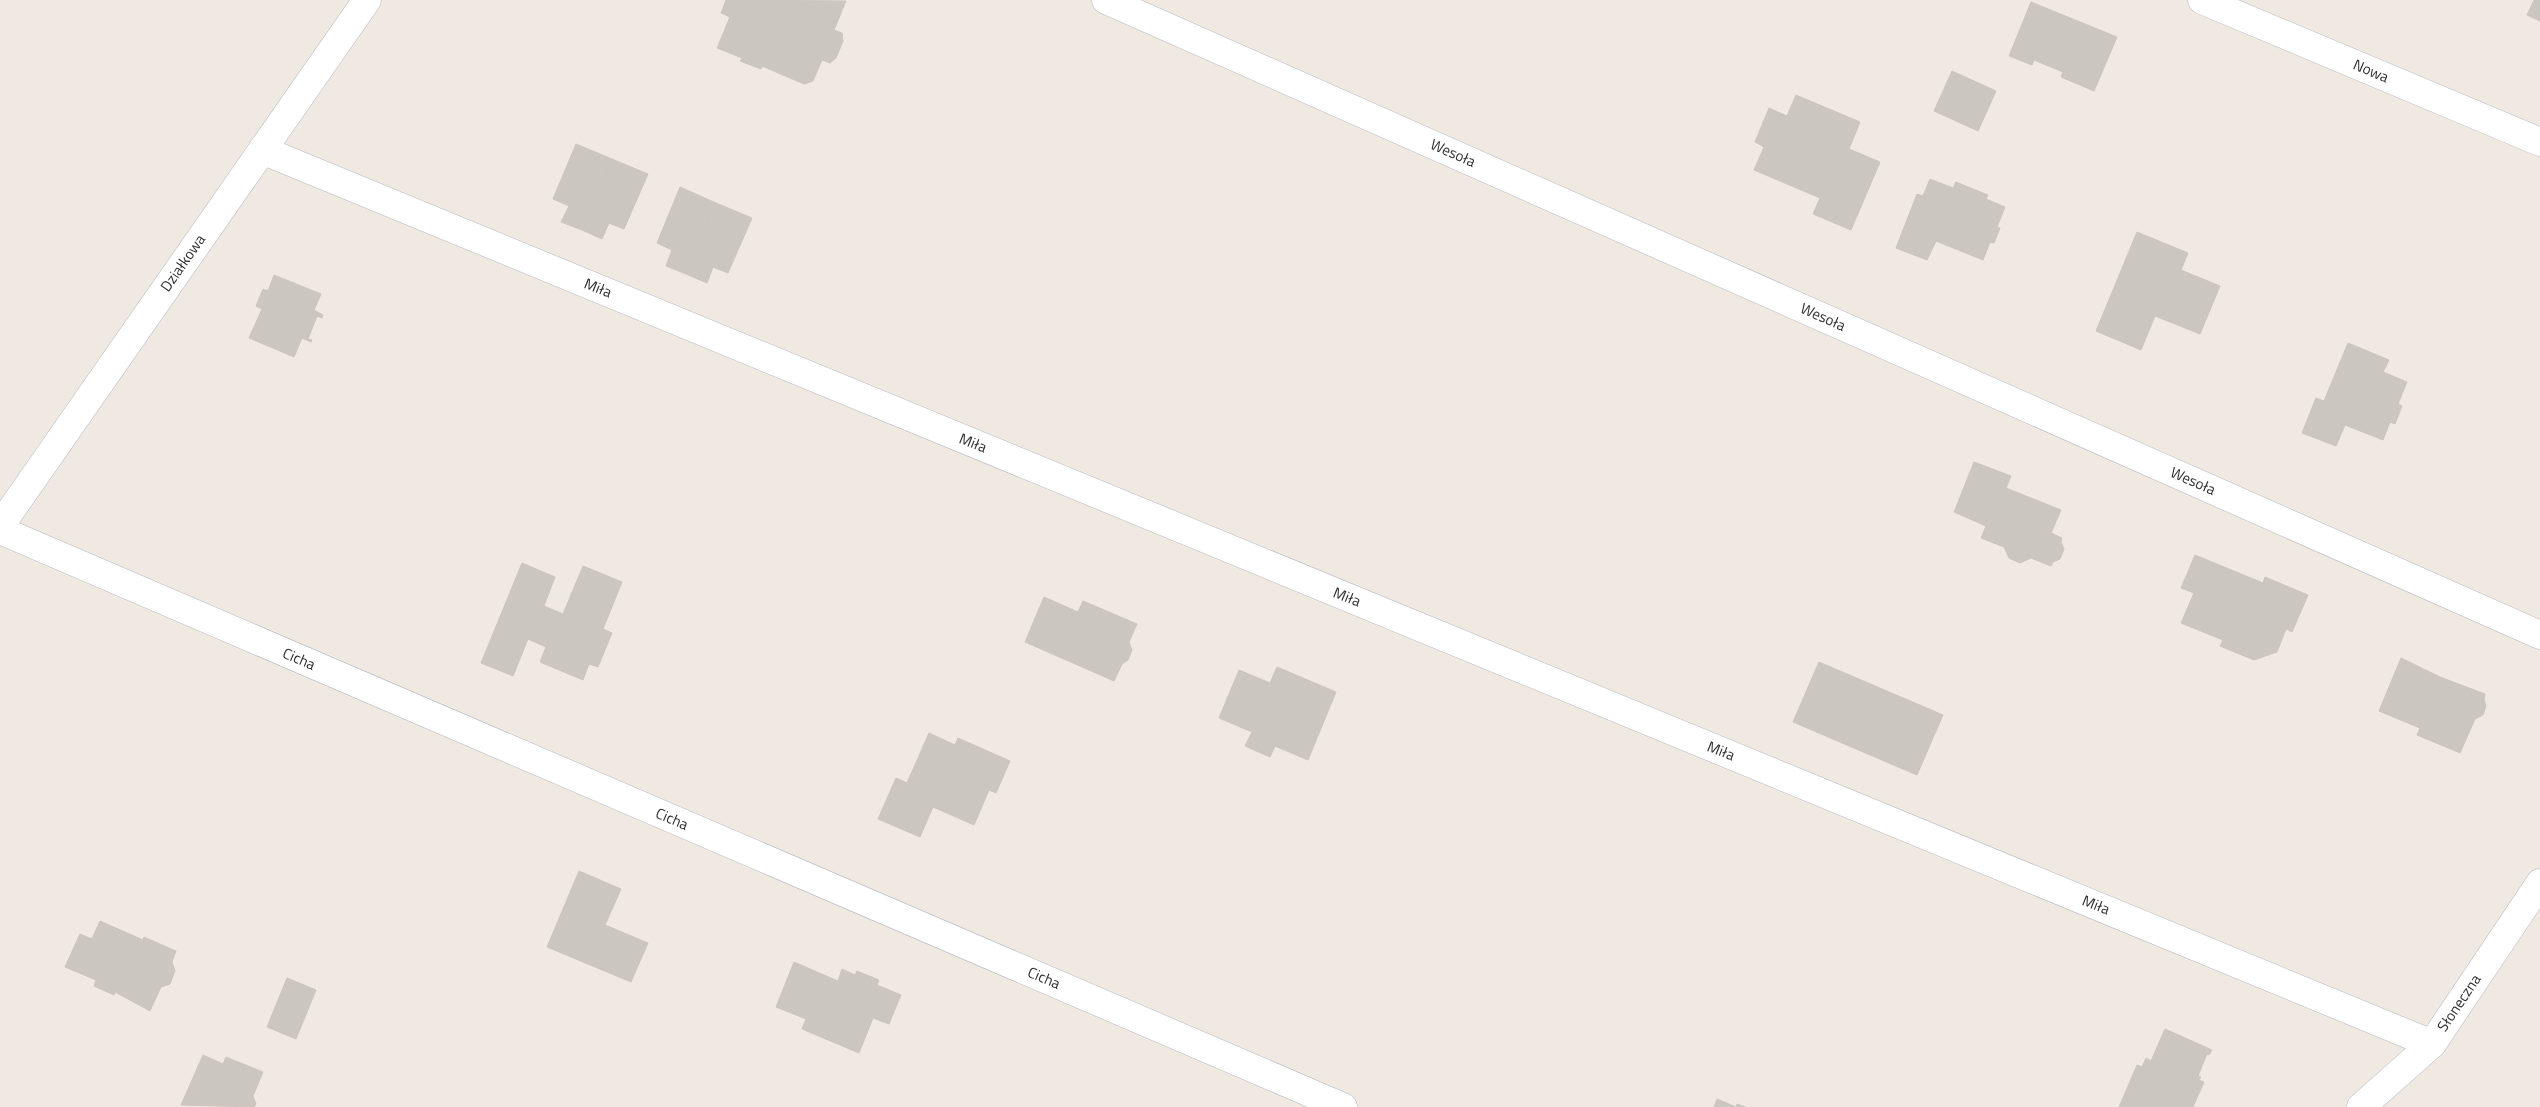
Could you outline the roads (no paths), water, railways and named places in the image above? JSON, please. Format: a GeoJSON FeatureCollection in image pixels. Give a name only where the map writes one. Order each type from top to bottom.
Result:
{"type":"FeatureCollection","features":[{"type":"Feature","properties":{"kind":"street","name":"Działkowa"},"geometry":{"type":"LineString","coordinates":[[0,526],[366,0]]}},
{"type":"Feature","properties":{"kind":"street","name":"Wesoła"},"geometry":{"type":"LineString","coordinates":[[1106,0],[2540,635]]}},
{"type":"Feature","properties":{"kind":"street","name":"Nowa"},"geometry":{"type":"LineString","coordinates":[[2202,0],[2540,142]]}},
{"type":"Feature","properties":{"kind":"street","name":"Miła"},"geometry":{"type":"LineString","coordinates":[[262,150],[2432,1044]]}},
{"type":"Feature","properties":{"kind":"street","name":"Cicha"},"geometry":{"type":"LineString","coordinates":[[0,530],[1343,1107]]}},
{"type":"Feature","properties":{"kind":"street","name":"Słoneczna"},"geometry":{"type":"LineString","coordinates":[[2361,1107],[2432,1044],[2540,883]]}}]}
